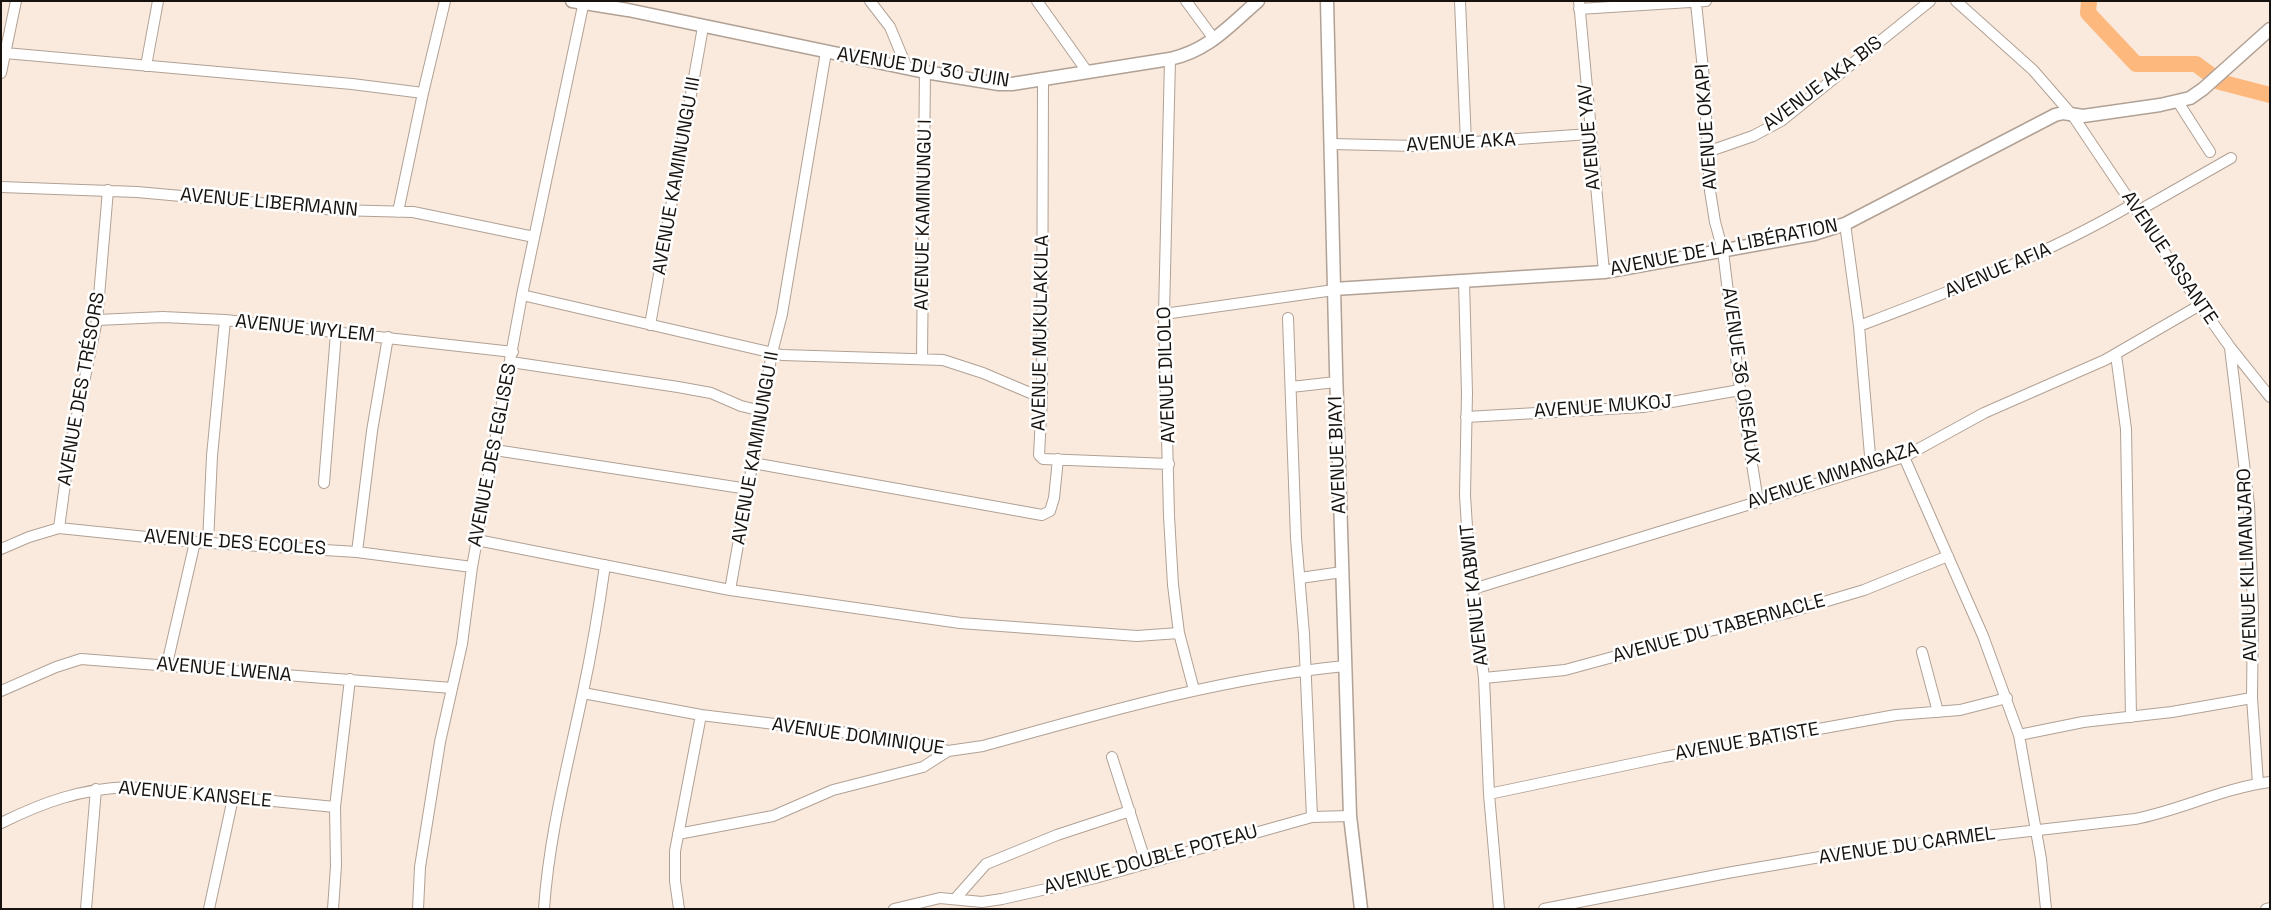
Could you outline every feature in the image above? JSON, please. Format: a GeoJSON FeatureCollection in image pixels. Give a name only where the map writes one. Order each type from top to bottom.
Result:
{"type":"FeatureCollection","features":[{"type":"Feature","properties":{"kind":"street"},"geometry":{"type":"LineString","coordinates":[[1,73],[16,1]]}},
{"type":"Feature","properties":{"kind":"street"},"geometry":{"type":"LineString","coordinates":[[146,66],[158,1]]}},
{"type":"Feature","properties":{"kind":"street"},"geometry":{"type":"LineString","coordinates":[[398,212],[445,1]]}},
{"type":"Feature","properties":{"kind":"street"},"geometry":{"type":"LineString","coordinates":[[870,1],[890,28],[907,68]]}},
{"type":"Feature","properties":{"kind":"street"},"geometry":{"type":"LineString","coordinates":[[1037,1],[1086,70]]}},
{"type":"Feature","properties":{"kind":"street"},"geometry":{"type":"LineString","coordinates":[[1186,1],[1214,39]]}},
{"type":"Feature","properties":{"kind":"street","name":"AVENUE DU 30 JUIN"},"geometry":{"type":"LineString","coordinates":[[580,2],[632,6],[703,27],[926,72],[999,84],[1022,83],[1086,70],[1193,53],[1214,39],[1258,1]]}},
{"type":"Feature","properties":{"kind":"street","name":"AVENUE BIAYI"},"geometry":{"type":"LineString","coordinates":[[1327,1],[1332,144],[1336,382],[1350,816],[1360,909]]}},
{"type":"Feature","properties":{"kind":"street"},"geometry":{"type":"LineString","coordinates":[[1460,1],[1466,144]]}},
{"type":"Feature","properties":{"kind":"street","name":"AVENUE AKA BIS"},"geometry":{"type":"LineString","coordinates":[[1707,152],[1753,136],[1781,121],[1930,1]]}},
{"type":"Feature","properties":{"kind":"street","name":"AVENUE ASSANTE"},"geometry":{"type":"LineString","coordinates":[[1956,1],[2034,70],[2073,116],[2200,305],[2230,347],[2270,397]]}},
{"type":"Feature","properties":{"kind":"street","name":"AVENUE DES EGLISES"},"geometry":{"type":"LineString","coordinates":[[418,909],[420,867],[440,742],[462,644],[472,567],[522,295],[580,2]]}},
{"type":"Feature","properties":{"kind":"street"},"geometry":{"type":"LineString","coordinates":[[1579,5],[1701,2]]}},
{"type":"Feature","properties":{"kind":"street","name":"AVENUE OKAPI"},"geometry":{"type":"LineString","coordinates":[[1701,2],[1707,152],[1713,208],[1723,251]]}},
{"type":"Feature","properties":{"kind":"street","name":"AVENUE YAV"},"geometry":{"type":"LineString","coordinates":[[1579,5],[1604,272]]}},
{"type":"Feature","properties":{"kind":"street","name":"AVENUE KAMINUNGU III"},"geometry":{"type":"LineString","coordinates":[[650,325],[703,27]]}},
{"type":"Feature","properties":{"kind":"street","name":"AVENUE DE LA LIBÉRATION"},"geometry":{"type":"LineString","coordinates":[[1334,290],[1604,272],[1814,234],[1845,224],[2055,115],[2073,116],[2178,102],[2190,98],[2203,89],[2270,29]]}},
{"type":"Feature","properties":{"kind":"street","name":"AVENUE KAMINUNGU II"},"geometry":{"type":"LineString","coordinates":[[730,590],[772,353],[782,314],[826,52]]}},
{"type":"Feature","properties":{"kind":"street"},"geometry":{"type":"LineString","coordinates":[[5,53],[352,84],[423,93]]}},
{"type":"Feature","properties":{"kind":"street","name":"AVENUE DILOLO"},"geometry":{"type":"LineString","coordinates":[[1170,58],[1164,314],[1171,562],[1179,633],[1194,690]]}},
{"type":"Feature","properties":{"kind":"street","name":"AVENUE KAMINUNGU I"},"geometry":{"type":"LineString","coordinates":[[922,358],[926,72]]}},
{"type":"Feature","properties":{"kind":"street","name":"AVENUE MUKULAKULA"},"geometry":{"type":"LineString","coordinates":[[1044,78],[1042,398],[1039,455],[1043,459],[1169,464]]}},
{"type":"Feature","properties":{"kind":"street"},"geometry":{"type":"LineString","coordinates":[[2178,102],[2210,152]]}},
{"type":"Feature","properties":{"kind":"street","name":"AVENUE AKA"},"geometry":{"type":"LineString","coordinates":[[1332,144],[1386,146],[1466,144],[1590,134]]}},
{"type":"Feature","properties":{"kind":"street","name":"AVENUE AFIA"},"geometry":{"type":"LineString","coordinates":[[1859,326],[2013,266],[2135,208],[2231,158]]}},
{"type":"Feature","properties":{"kind":"street","name":"AVENUE LIBERMANN"},"geometry":{"type":"LineString","coordinates":[[1,188],[108,190],[336,210],[428,214],[534,237]]}},
{"type":"Feature","properties":{"kind":"street","name":"AVENUE DES TRÉSORS"},"geometry":{"type":"LineString","coordinates":[[59,528],[69,454],[97,320],[108,190]]}},
{"type":"Feature","properties":{"kind":"street"},"geometry":{"type":"LineString","coordinates":[[1845,224],[1859,326],[1871,467]]}},
{"type":"Feature","properties":{"kind":"street","name":"AVENUE 36 OISEAUX"},"geometry":{"type":"LineString","coordinates":[[1723,251],[1740,390],[1758,501]]}},
{"type":"Feature","properties":{"kind":"street","name":"AVENUE KABWIT"},"geometry":{"type":"LineString","coordinates":[[1464,281],[1465,495],[1473,589],[1484,678],[1489,794],[1499,909]]}},
{"type":"Feature","properties":{"kind":"street"},"geometry":{"type":"LineString","coordinates":[[1164,314],[1334,290]]}},
{"type":"Feature","properties":{"kind":"street"},"geometry":{"type":"LineString","coordinates":[[522,295],[772,353],[792,356],[922,358],[954,363],[1042,398]]}},
{"type":"Feature","properties":{"kind":"street","name":"AVENUE MWANGAZA"},"geometry":{"type":"LineString","coordinates":[[1473,589],[1904,457],[1984,413],[2116,355],[2200,305]]}},
{"type":"Feature","properties":{"kind":"street","name":"AVENUE WYLEM"},"geometry":{"type":"LineString","coordinates":[[97,320],[163,317],[225,320],[388,337],[711,393],[741,406],[762,411]]}},
{"type":"Feature","properties":{"kind":"street"},"geometry":{"type":"LineString","coordinates":[[1288,318],[1296,538],[1306,670],[1312,816]]}},
{"type":"Feature","properties":{"kind":"street"},"geometry":{"type":"LineString","coordinates":[[208,543],[212,456],[225,320]]}},
{"type":"Feature","properties":{"kind":"street"},"geometry":{"type":"LineString","coordinates":[[324,483],[336,333]]}},
{"type":"Feature","properties":{"kind":"street"},"geometry":{"type":"LineString","coordinates":[[357,552],[372,431],[388,337]]}},
{"type":"Feature","properties":{"kind":"street","name":"AVENUE KILIMANJARO"},"geometry":{"type":"LineString","coordinates":[[2230,347],[2249,505],[2253,608],[2252,698],[2258,783]]}},
{"type":"Feature","properties":{"kind":"street"},"geometry":{"type":"LineString","coordinates":[[2116,355],[2126,429],[2131,717]]}},
{"type":"Feature","properties":{"kind":"street"},"geometry":{"type":"LineString","coordinates":[[1291,387],[1336,382]]}},
{"type":"Feature","properties":{"kind":"street","name":"AVENUE MUKOJ"},"geometry":{"type":"LineString","coordinates":[[1466,417],[1643,407],[1740,390]]}},
{"type":"Feature","properties":{"kind":"street"},"geometry":{"type":"LineString","coordinates":[[495,450],[748,488]]}},
{"type":"Feature","properties":{"kind":"street"},"geometry":{"type":"LineString","coordinates":[[1904,457],[1983,636],[2019,734],[2034,830],[2041,859],[2046,909]]}},
{"type":"Feature","properties":{"kind":"street"},"geometry":{"type":"LineString","coordinates":[[753,463],[1042,515],[1050,511],[1054,498],[1058,459]]}},
{"type":"Feature","properties":{"kind":"street","name":"AVENUE DES ECOLES"},"geometry":{"type":"LineString","coordinates":[[1,549],[59,528],[195,542],[357,552],[472,567]]}},
{"type":"Feature","properties":{"kind":"street"},"geometry":{"type":"LineString","coordinates":[[477,540],[730,590],[960,623],[1142,636],[1179,633]]}},
{"type":"Feature","properties":{"kind":"street"},"geometry":{"type":"LineString","coordinates":[[167,664],[195,542]]}},
{"type":"Feature","properties":{"kind":"street","name":"AVENUE DU TABERNACLE"},"geometry":{"type":"LineString","coordinates":[[1484,678],[1565,670],[1710,631],[1788,613],[1864,590],[1948,556]]}},
{"type":"Feature","properties":{"kind":"street"},"geometry":{"type":"LineString","coordinates":[[544,909],[546,870],[595,636],[606,565]]}},
{"type":"Feature","properties":{"kind":"street"},"geometry":{"type":"LineString","coordinates":[[1300,578],[1342,572]]}},
{"type":"Feature","properties":{"kind":"street"},"geometry":{"type":"LineString","coordinates":[[1922,652],[1938,712]]}},
{"type":"Feature","properties":{"kind":"street","name":"AVENUE LWENA"},"geometry":{"type":"LineString","coordinates":[[1,691],[56,666],[81,659],[167,664],[282,676],[350,679],[452,688]]}},
{"type":"Feature","properties":{"kind":"street","name":"AVENUE DOMINIQUE"},"geometry":{"type":"LineString","coordinates":[[583,693],[702,715],[914,742],[948,751],[983,746],[1194,690],[1306,670],[1345,666]]}},
{"type":"Feature","properties":{"kind":"street"},"geometry":{"type":"LineString","coordinates":[[333,909],[336,866],[335,807],[350,679]]}},
{"type":"Feature","properties":{"kind":"street","name":"AVENUE BATISTE"},"geometry":{"type":"LineString","coordinates":[[1489,794],[1664,757],[1807,730],[1896,715],[1960,710],[2007,698]]}},
{"type":"Feature","properties":{"kind":"street"},"geometry":{"type":"LineString","coordinates":[[2019,734],[2083,722],[2172,712],[2252,698]]}},
{"type":"Feature","properties":{"kind":"street"},"geometry":{"type":"LineString","coordinates":[[679,909],[674,864],[678,834],[702,715]]}},
{"type":"Feature","properties":{"kind":"street"},"geometry":{"type":"LineString","coordinates":[[678,834],[773,816],[833,790],[922,766],[948,751]]}},
{"type":"Feature","properties":{"kind":"street"},"geometry":{"type":"LineString","coordinates":[[1112,757],[1146,863]]}},
{"type":"Feature","properties":{"kind":"street","name":"AVENUE DU CARMEL"},"geometry":{"type":"LineString","coordinates":[[1544,909],[1726,874],[1855,852],[2150,816],[2215,794],[2258,783],[2270,782]]}},
{"type":"Feature","properties":{"kind":"street","name":"AVENUE KANSELE"},"geometry":{"type":"LineString","coordinates":[[1,823],[48,801],[96,789],[146,787],[233,798],[335,807]]}},
{"type":"Feature","properties":{"kind":"street"},"geometry":{"type":"LineString","coordinates":[[86,909],[96,789]]}},
{"type":"Feature","properties":{"kind":"street"},"geometry":{"type":"LineString","coordinates":[[209,909],[233,798]]}},
{"type":"Feature","properties":{"kind":"street"},"geometry":{"type":"LineString","coordinates":[[955,899],[986,864],[1057,835],[1130,811]]}},
{"type":"Feature","properties":{"kind":"street","name":"AVENUE DOUBLE POTEAU"},"geometry":{"type":"LineString","coordinates":[[894,909],[940,898],[982,902],[1002,899],[1095,878],[1312,816],[1350,816]]}},
{"type":"Feature","properties":{"kind":"street"},"geometry":{"type":"LineString","coordinates":[[2266,909],[2270,908]]}},
{"type":"Feature","properties":{"kind":"waterway"},"geometry":{"type":"LineString","coordinates":[[2089,1],[2088,13],[2136,64],[2196,64],[2220,82],[2270,95]]}}]}
